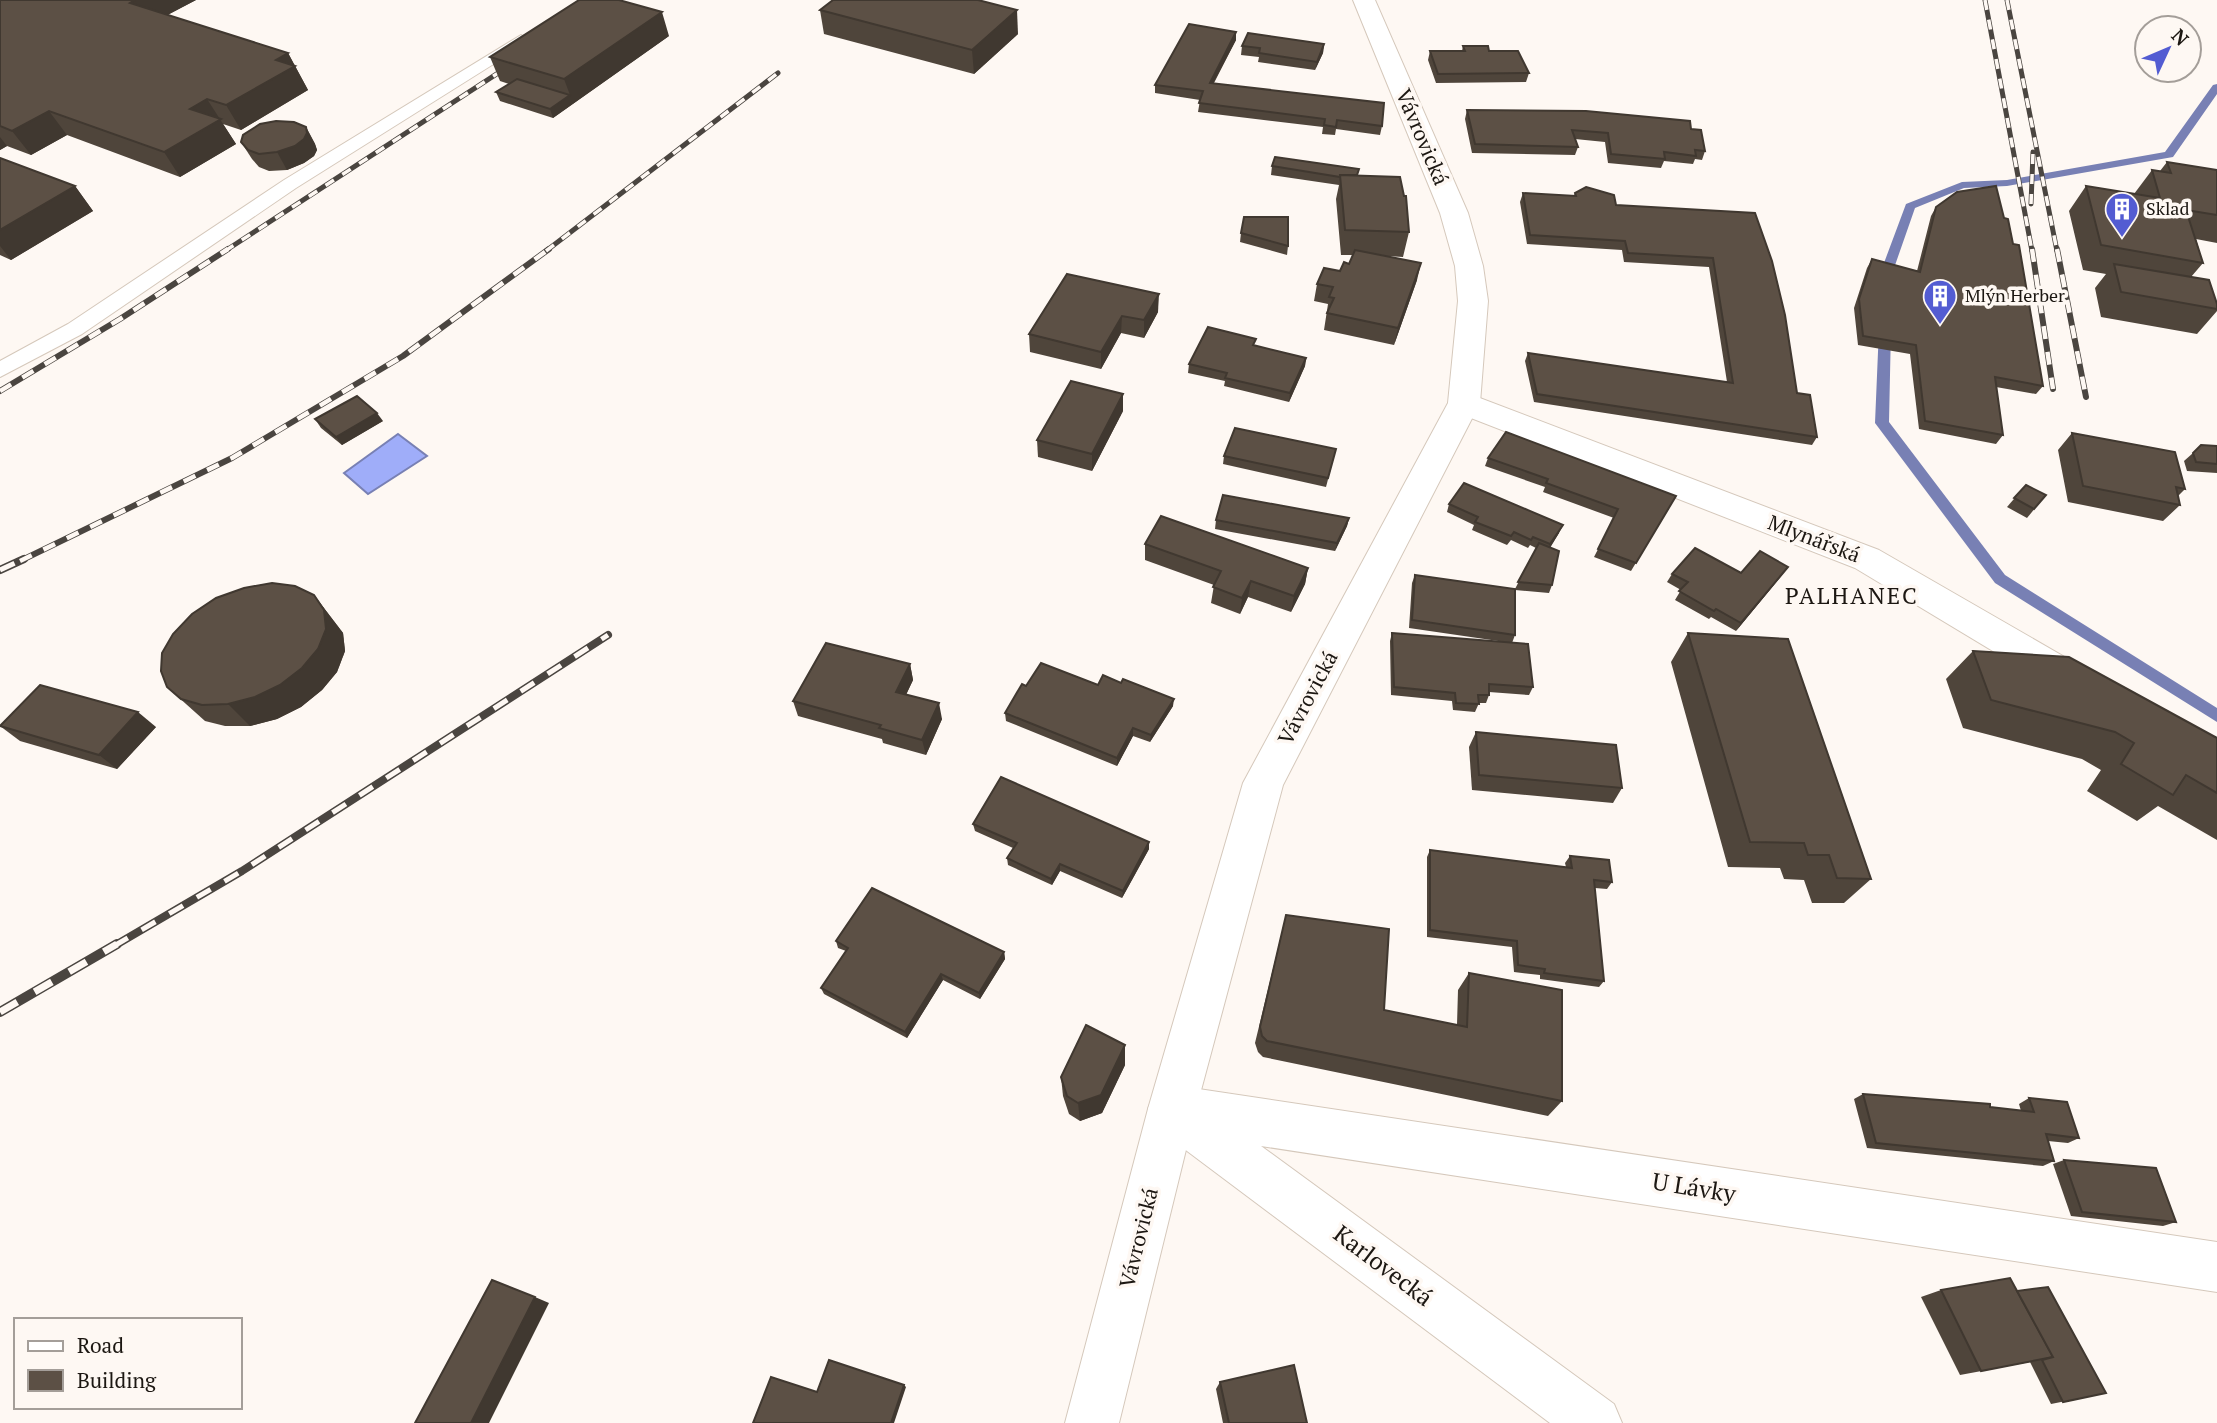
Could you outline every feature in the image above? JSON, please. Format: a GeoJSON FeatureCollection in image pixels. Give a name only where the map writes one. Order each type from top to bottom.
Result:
{"type":"FeatureCollection","features":[{"type":"Feature","properties":{"kind":"street","name":"Vávrovická"},"geometry":{"type":"LineString","coordinates":[[1092,1423],[1172,1109],[1262,783],[1464,403],[1472,301],[1469,265],[1454,213],[1364,0]]}},
{"type":"Feature","properties":{"kind":"street","name":"Mlynářská"},"geometry":{"type":"LineString","coordinates":[[1464,403],[1867,559],[2021,652],[2094,692]]}},
{"type":"Feature","properties":{"kind":"street","name":"U Lávky"},"geometry":{"type":"LineString","coordinates":[[1172,1109],[2217,1267]]}},
{"type":"Feature","properties":{"kind":"street","name":"Karlovecká"},"geometry":{"type":"LineString","coordinates":[[1172,1109],[1595,1423]]}},
{"type":"Feature","properties":{"kind":"lane"},"geometry":{"type":"LineString","coordinates":[[0,370],[75,329],[290,184],[541,28]]}},
{"type":"Feature","properties":{"kind":"water"},"geometry":{"type":"Polygon","coordinates":[[[398,434],[427,456],[368,494],[344,473],[398,434]]]}},
{"type":"Feature","properties":{"kind":"building"},"geometry":{"type":"Polygon","coordinates":[[[0,0],[135,0],[130,3],[288,53],[276,60],[295,66],[226,105],[207,99],[190,109],[221,119],[164,152],[49,111],[12,131],[0,126],[0,0]]]}},
{"type":"Feature","properties":{"kind":"building"},"geometry":{"type":"Polygon","coordinates":[[[579,0],[619,0],[662,12],[564,79],[490,57],[579,0]]]}},
{"type":"Feature","properties":{"kind":"building"},"geometry":{"type":"Polygon","coordinates":[[[833,0],[978,0],[1017,10],[972,50],[820,10],[833,0]]]}},
{"type":"Feature","properties":{"kind":"building"},"geometry":{"type":"Polygon","coordinates":[[[1189,24],[1236,32],[1210,83],[1384,103],[1382,126],[1337,120],[1336,127],[1324,125],[1325,119],[1199,103],[1203,91],[1155,85],[1189,24]]]}},
{"type":"Feature","properties":{"kind":"building"},"geometry":{"type":"Polygon","coordinates":[[[1248,33],[1324,44],[1317,62],[1259,53],[1260,48],[1242,46],[1248,33]]]}},
{"type":"Feature","properties":{"kind":"building"},"geometry":{"type":"Polygon","coordinates":[[[1463,46],[1488,46],[1489,51],[1518,51],[1529,73],[1438,74],[1430,51],[1465,51],[1463,46]]]}},
{"type":"Feature","properties":{"kind":"building"},"geometry":{"type":"Polygon","coordinates":[[[517,79],[570,95],[550,109],[496,92],[517,79]]]}},
{"type":"Feature","properties":{"kind":"building"},"geometry":{"type":"Polygon","coordinates":[[[1467,110],[1586,111],[1690,121],[1691,129],[1701,130],[1705,151],[1695,150],[1696,156],[1664,152],[1665,159],[1611,154],[1608,133],[1572,130],[1578,147],[1475,144],[1467,110]]]}},
{"type":"Feature","properties":{"kind":"building"},"geometry":{"type":"Polygon","coordinates":[[[294,122],[306,127],[304,139],[295,146],[277,152],[259,154],[248,150],[241,142],[243,135],[260,124],[294,122]]]}},
{"type":"Feature","properties":{"kind":"building"},"geometry":{"type":"Polygon","coordinates":[[[1275,157],[1359,169],[1357,175],[1340,177],[1272,166],[1275,157]]]}},
{"type":"Feature","properties":{"kind":"building"},"geometry":{"type":"Polygon","coordinates":[[[0,158],[75,186],[0,230],[0,158]]]}},
{"type":"Feature","properties":{"kind":"building"},"geometry":{"type":"Polygon","coordinates":[[[2167,162],[2217,170],[2217,215],[2186,210],[2203,263],[2101,245],[2086,186],[2160,198],[2152,170],[2171,173],[2167,162]]]}},
{"type":"Feature","properties":{"kind":"building"},"geometry":{"type":"Polygon","coordinates":[[[1340,175],[1400,177],[1406,196],[1409,232],[1345,230],[1340,175]]]}},
{"type":"Feature","properties":{"kind":"building","name":"Mlýn Herber"},"geometry":{"type":"Polygon","coordinates":[[[1996,186],[2004,218],[2008,219],[2013,244],[2019,245],[2043,386],[1995,377],[2003,435],[1925,421],[1916,345],[1863,336],[1859,299],[1872,259],[1920,272],[1936,207],[1957,192],[1996,186]]]}},
{"type":"Feature","properties":{"kind":"building"},"geometry":{"type":"Polygon","coordinates":[[[1586,187],[1614,195],[1616,205],[1755,213],[1772,261],[1785,315],[1797,393],[1810,395],[1817,437],[1537,394],[1528,353],[1733,383],[1713,258],[1628,253],[1625,241],[1530,235],[1523,193],[1576,196],[1575,193],[1586,187]]]}},
{"type":"Feature","properties":{"kind":"building"},"geometry":{"type":"Polygon","coordinates":[[[1244,217],[1288,217],[1288,246],[1241,233],[1244,217]]]}},
{"type":"Feature","properties":{"kind":"building"},"geometry":{"type":"Polygon","coordinates":[[[1355,250],[1421,263],[1398,328],[1327,313],[1334,298],[1329,297],[1333,287],[1317,284],[1324,268],[1340,271],[1344,262],[1349,264],[1355,250]]]}},
{"type":"Feature","properties":{"kind":"building"},"geometry":{"type":"Polygon","coordinates":[[[2114,264],[2209,280],[2217,309],[2121,292],[2114,264]]]}},
{"type":"Feature","properties":{"kind":"building"},"geometry":{"type":"Polygon","coordinates":[[[1067,274],[1159,294],[1144,320],[1122,316],[1101,352],[1029,334],[1067,274]]]}},
{"type":"Feature","properties":{"kind":"building"},"geometry":{"type":"Polygon","coordinates":[[[1208,327],[1256,339],[1253,345],[1306,358],[1290,393],[1225,378],[1227,373],[1189,364],[1208,327]]]}},
{"type":"Feature","properties":{"kind":"building"},"geometry":{"type":"Polygon","coordinates":[[[1071,381],[1123,394],[1092,454],[1037,440],[1071,381]]]}},
{"type":"Feature","properties":{"kind":"building"},"geometry":{"type":"Polygon","coordinates":[[[357,396],[377,413],[336,437],[315,419],[357,396]]]}},
{"type":"Feature","properties":{"kind":"building"},"geometry":{"type":"Polygon","coordinates":[[[1235,428],[1336,449],[1328,478],[1224,456],[1235,428]]]}},
{"type":"Feature","properties":{"kind":"building"},"geometry":{"type":"Polygon","coordinates":[[[1506,432],[1676,496],[1636,563],[1598,549],[1618,509],[1546,483],[1548,479],[1488,458],[1506,432]]]}},
{"type":"Feature","properties":{"kind":"building"},"geometry":{"type":"Polygon","coordinates":[[[2072,433],[2175,452],[2185,489],[2176,487],[2180,505],[2083,486],[2072,433]]]}},
{"type":"Feature","properties":{"kind":"building"},"geometry":{"type":"Polygon","coordinates":[[[2201,445],[2217,446],[2217,464],[2196,462],[2193,453],[2201,445]]]}},
{"type":"Feature","properties":{"kind":"building"},"geometry":{"type":"Polygon","coordinates":[[[1464,483],[1563,525],[1550,544],[1533,537],[1531,540],[1514,532],[1511,536],[1475,522],[1478,517],[1449,504],[1464,483]]]}},
{"type":"Feature","properties":{"kind":"building"},"geometry":{"type":"Polygon","coordinates":[[[2026,485],[2046,495],[2034,509],[2014,498],[2026,485]]]}},
{"type":"Feature","properties":{"kind":"building"},"geometry":{"type":"Polygon","coordinates":[[[1223,495],[1349,518],[1337,543],[1216,520],[1223,495]]]}},
{"type":"Feature","properties":{"kind":"building"},"geometry":{"type":"Polygon","coordinates":[[[1161,516],[1308,568],[1294,596],[1251,581],[1242,598],[1213,587],[1221,571],[1145,544],[1161,516]]]}},
{"type":"Feature","properties":{"kind":"building"},"geometry":{"type":"Polygon","coordinates":[[[1539,543],[1559,551],[1552,585],[1518,582],[1539,543]]]}},
{"type":"Feature","properties":{"kind":"building"},"geometry":{"type":"Polygon","coordinates":[[[1695,548],[1741,573],[1760,551],[1788,567],[1741,623],[1679,591],[1688,582],[1672,574],[1695,548]]]}},
{"type":"Feature","properties":{"kind":"building"},"geometry":{"type":"Polygon","coordinates":[[[1415,575],[1515,589],[1515,635],[1412,620],[1415,575]]]}},
{"type":"Feature","properties":{"kind":"building"},"geometry":{"type":"Polygon","coordinates":[[[272,583],[295,586],[314,595],[324,610],[326,629],[318,649],[302,668],[280,685],[255,697],[228,704],[202,705],[181,699],[167,687],[161,671],[162,653],[173,634],[192,614],[216,598],[244,588],[272,583]]]}},
{"type":"Feature","properties":{"kind":"building"},"geometry":{"type":"Polygon","coordinates":[[[1392,633],[1528,644],[1533,687],[1489,684],[1489,695],[1478,695],[1479,704],[1456,703],[1455,693],[1394,687],[1392,633]]]}},
{"type":"Feature","properties":{"kind":"building"},"geometry":{"type":"Polygon","coordinates":[[[1688,633],[1788,639],[1871,879],[1837,878],[1829,855],[1808,855],[1804,843],[1750,842],[1688,633]]]}},
{"type":"Feature","properties":{"kind":"building"},"geometry":{"type":"Polygon","coordinates":[[[826,643],[910,664],[896,692],[939,703],[922,740],[879,728],[881,725],[793,701],[826,643]]]}},
{"type":"Feature","properties":{"kind":"building"},"geometry":{"type":"Polygon","coordinates":[[[1973,651],[2069,657],[2217,738],[2217,793],[2186,775],[2173,795],[2121,764],[2134,743],[2115,732],[1991,700],[1973,651]]]}},
{"type":"Feature","properties":{"kind":"building"},"geometry":{"type":"Polygon","coordinates":[[[1041,663],[1098,685],[1103,675],[1121,683],[1123,679],[1174,699],[1151,735],[1133,728],[1117,758],[1005,713],[1022,684],[1026,686],[1041,663]]]}},
{"type":"Feature","properties":{"kind":"building"},"geometry":{"type":"Polygon","coordinates":[[[40,685],[138,712],[99,755],[0,726],[40,685]]]}},
{"type":"Feature","properties":{"kind":"building"},"geometry":{"type":"Polygon","coordinates":[[[1476,732],[1616,745],[1622,788],[1479,775],[1476,732]]]}},
{"type":"Feature","properties":{"kind":"building"},"geometry":{"type":"Polygon","coordinates":[[[1001,777],[1149,842],[1123,891],[1060,864],[1051,879],[1007,858],[1017,843],[973,824],[1001,777]]]}},
{"type":"Feature","properties":{"kind":"building"},"geometry":{"type":"Polygon","coordinates":[[[1430,850],[1572,868],[1570,856],[1609,860],[1612,882],[1594,880],[1604,981],[1544,973],[1545,969],[1518,965],[1517,941],[1430,930],[1430,850]]]}},
{"type":"Feature","properties":{"kind":"building"},"geometry":{"type":"Polygon","coordinates":[[[872,888],[1004,952],[979,993],[941,974],[905,1032],[821,988],[848,948],[836,941],[872,888]]]}},
{"type":"Feature","properties":{"kind":"building"},"geometry":{"type":"Polygon","coordinates":[[[1286,915],[1389,929],[1384,1010],[1467,1027],[1469,973],[1562,990],[1562,1101],[1267,1041],[1262,1036],[1260,1027],[1286,915]]]}},
{"type":"Feature","properties":{"kind":"building"},"geometry":{"type":"Polygon","coordinates":[[[1086,1025],[1125,1045],[1101,1095],[1078,1103],[1067,1096],[1061,1077],[1086,1025]]]}},
{"type":"Feature","properties":{"kind":"building"},"geometry":{"type":"Polygon","coordinates":[[[1863,1094],[1990,1104],[1990,1107],[2034,1112],[2029,1098],[2067,1102],[2079,1138],[2046,1134],[2054,1161],[1876,1143],[1863,1094]]]}},
{"type":"Feature","properties":{"kind":"building"},"geometry":{"type":"Polygon","coordinates":[[[2064,1160],[2156,1168],[2176,1222],[2082,1212],[2064,1160]]]}},
{"type":"Feature","properties":{"kind":"building"},"geometry":{"type":"Polygon","coordinates":[[[2010,1278],[2053,1357],[1981,1371],[1941,1290],[2010,1278]]]}},
{"type":"Feature","properties":{"kind":"building"},"geometry":{"type":"Polygon","coordinates":[[[492,1280],[535,1297],[471,1423],[415,1423],[492,1280]]]}},
{"type":"Feature","properties":{"kind":"building"},"geometry":{"type":"Polygon","coordinates":[[[2048,1287],[2106,1393],[2063,1402],[2042,1360],[2053,1357],[2017,1291],[2048,1287]]]}},
{"type":"Feature","properties":{"kind":"building"},"geometry":{"type":"Polygon","coordinates":[[[829,1360],[904,1385],[891,1423],[753,1423],[771,1377],[817,1392],[829,1360]]]}},
{"type":"Feature","properties":{"kind":"building"},"geometry":{"type":"Polygon","coordinates":[[[1294,1365],[1307,1423],[1229,1423],[1220,1382],[1294,1365]]]}},
{"type":"Feature","properties":{"kind":"waterway"},"geometry":{"type":"LineString","coordinates":[[1887,285],[1887,271],[1910,206],[1962,185],[2007,183],[2169,155],[2217,87]]}},
{"type":"Feature","properties":{"kind":"waterway"},"geometry":{"type":"LineString","coordinates":[[1885,328],[1882,423],[2000,579],[2217,716]]}},
{"type":"Feature","properties":{"kind":"railway"},"geometry":{"type":"LineString","coordinates":[[1985,0],[2032,251]]}},
{"type":"Feature","properties":{"kind":"railway"},"geometry":{"type":"LineString","coordinates":[[2007,0],[2057,251]]}},
{"type":"Feature","properties":{"kind":"railway"},"geometry":{"type":"LineString","coordinates":[[225,251],[512,64]]}},
{"type":"Feature","properties":{"kind":"railway"},"geometry":{"type":"LineString","coordinates":[[546,251],[778,73]]}},
{"type":"Feature","properties":{"kind":"railway"},"geometry":{"type":"LineString","coordinates":[[2031,204],[2033,152]]}},
{"type":"Feature","properties":{"kind":"railway"},"geometry":{"type":"LineString","coordinates":[[0,391],[120,319],[228,249]]}},
{"type":"Feature","properties":{"kind":"railway"},"geometry":{"type":"LineString","coordinates":[[20,561],[232,458],[403,356],[549,249]]}},
{"type":"Feature","properties":{"kind":"railway"},"geometry":{"type":"LineString","coordinates":[[2032,249],[2053,389]]}},
{"type":"Feature","properties":{"kind":"railway"},"geometry":{"type":"LineString","coordinates":[[2057,249],[2086,397]]}},
{"type":"Feature","properties":{"kind":"railway"},"geometry":{"type":"LineString","coordinates":[[0,570],[24,559]]}},
{"type":"Feature","properties":{"kind":"railway"},"geometry":{"type":"LineString","coordinates":[[114,946],[242,871],[608,635]]}},
{"type":"Feature","properties":{"kind":"railway"},"geometry":{"type":"LineString","coordinates":[[0,1012],[117,944]]}},
{"type":"Feature","properties":{"kind":"place","name":"Sklad"},"geometry":{"type":"Point","coordinates":[2122,239]}},
{"type":"Feature","properties":{"kind":"place","name":"Mlýn Herber"},"geometry":{"type":"Point","coordinates":[1940,326]}},
{"type":"Feature","properties":{"kind":"district","name":"PALHANEC"},"geometry":{"type":"Point","coordinates":[1852,596]}}]}
